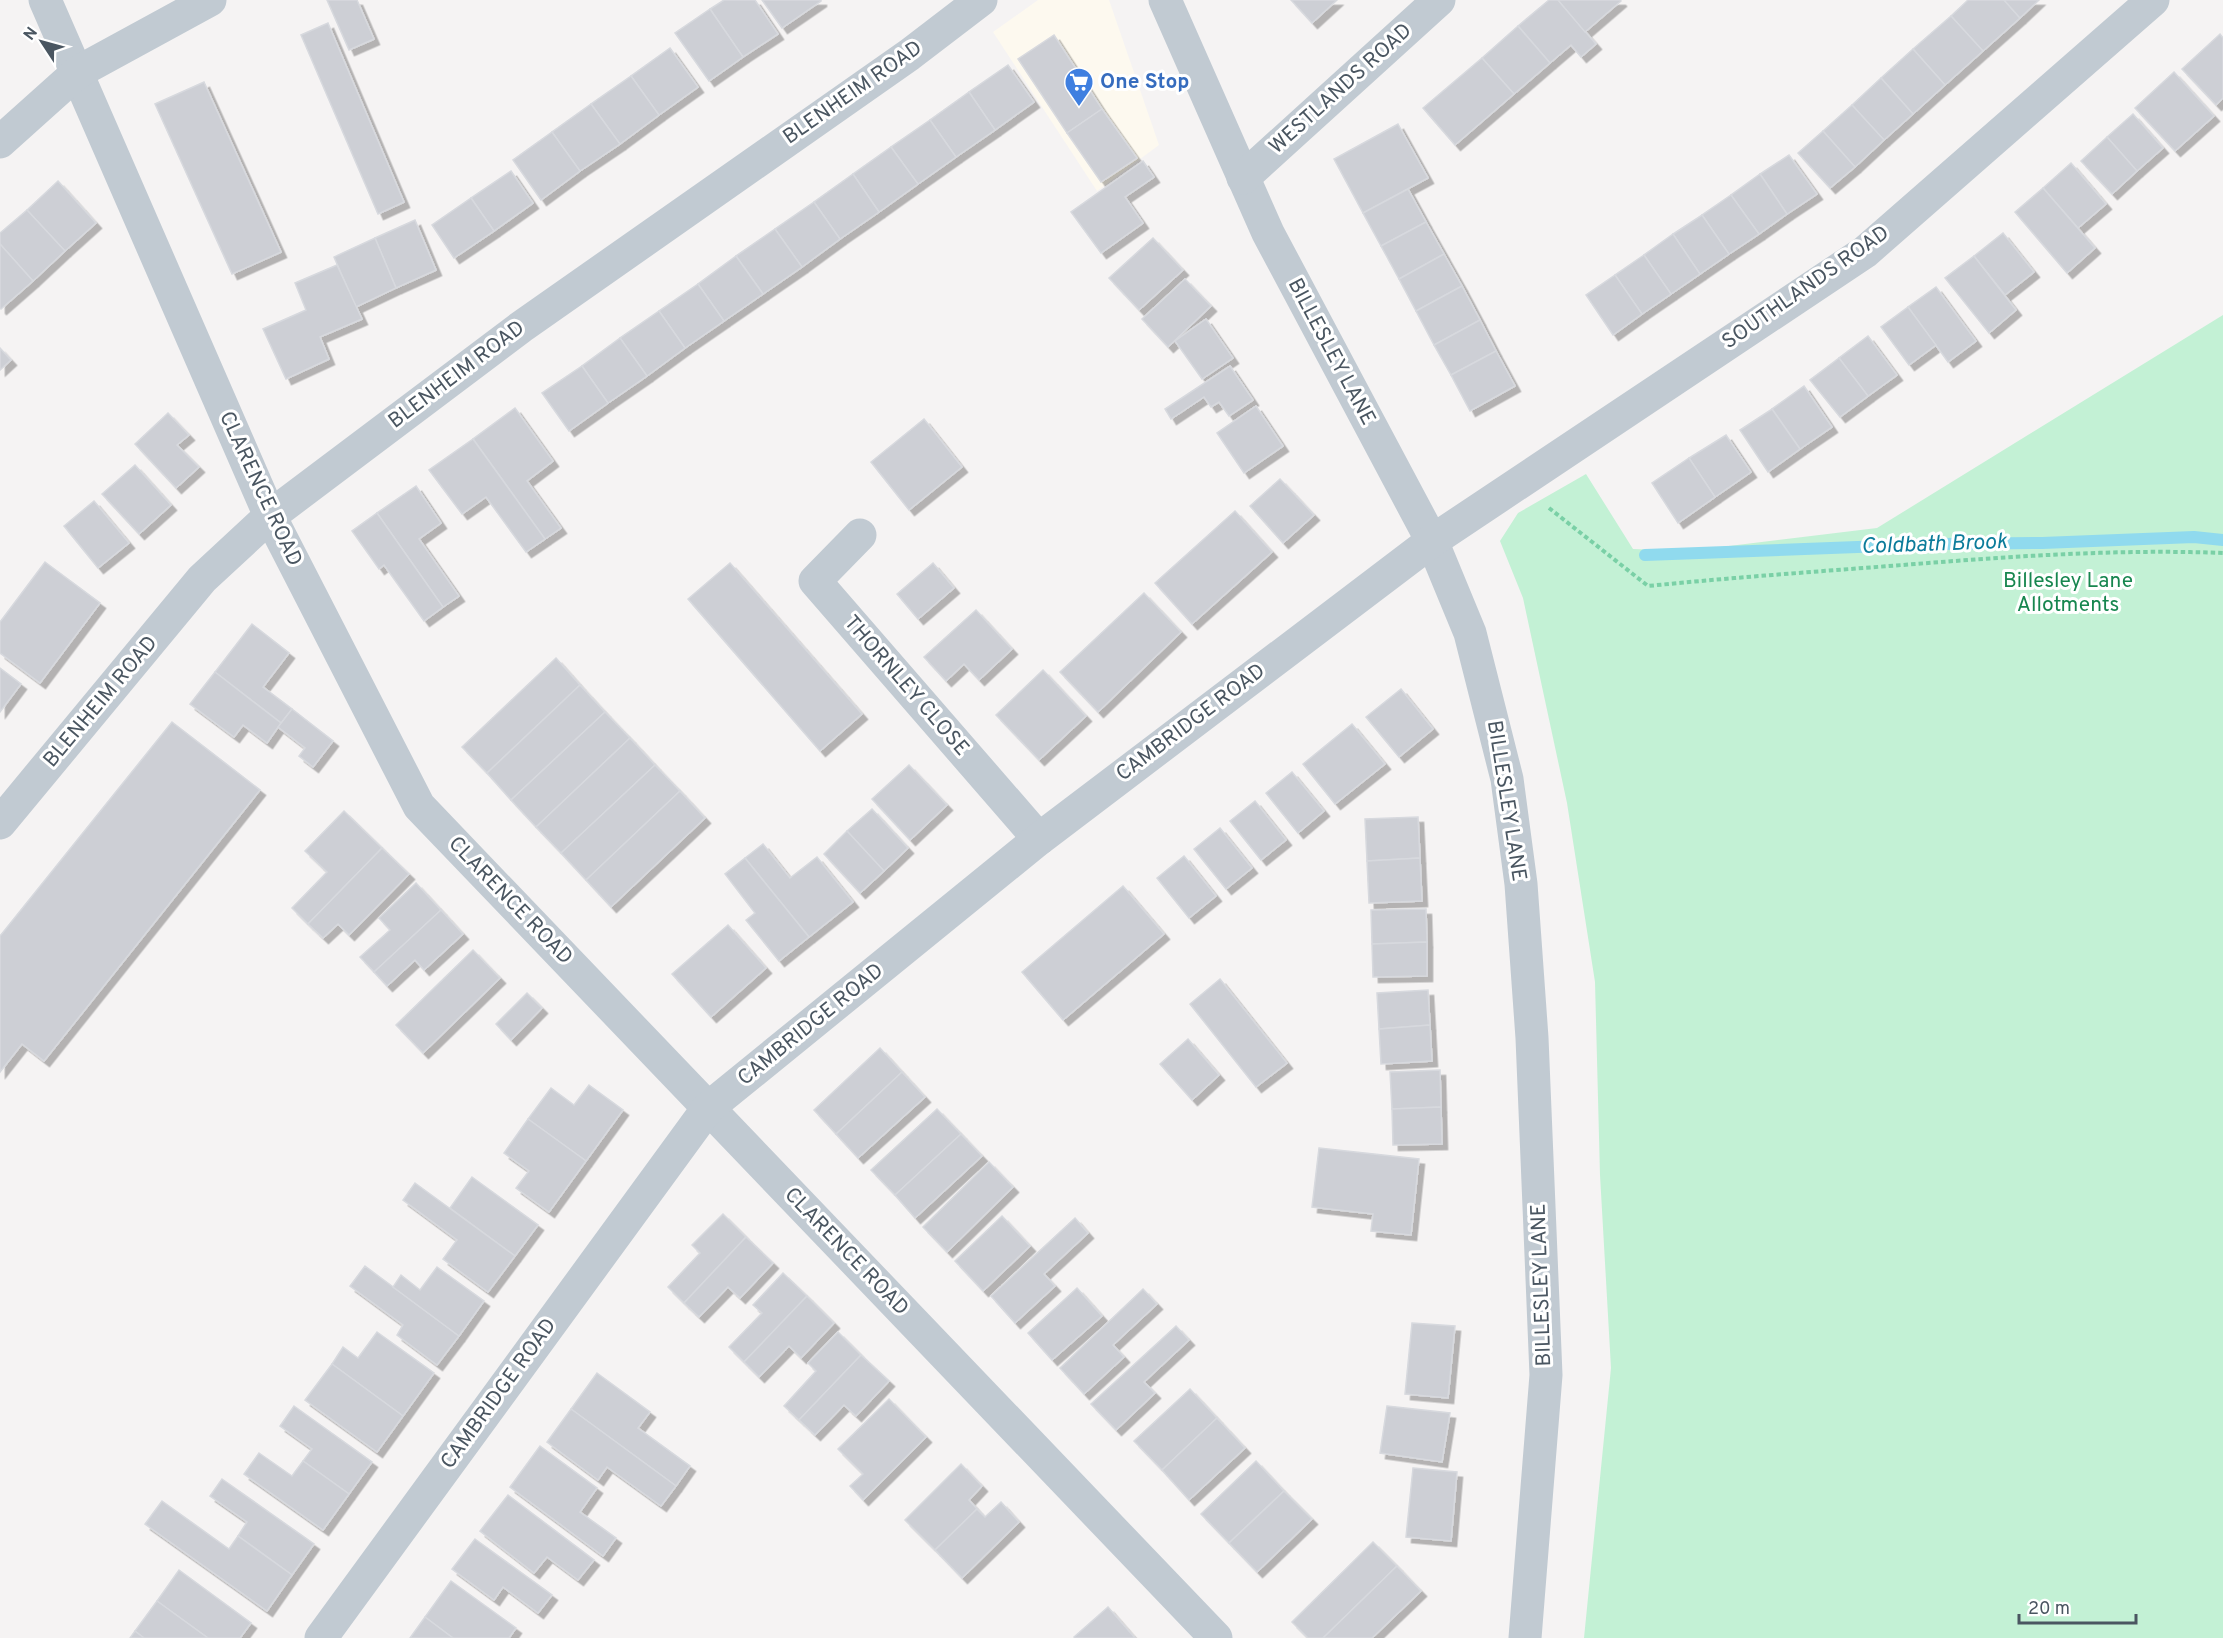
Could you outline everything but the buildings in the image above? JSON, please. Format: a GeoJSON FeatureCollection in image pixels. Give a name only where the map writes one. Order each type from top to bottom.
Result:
{"type":"FeatureCollection","features":[{"type":"Feature","properties":{"kind":"street","name":"CLARENCE ROAD"},"geometry":{"type":"LineString","coordinates":[[45,0],[270,516],[419,806],[1216,1638]]}},
{"type":"Feature","properties":{"kind":"street"},"geometry":{"type":"LineString","coordinates":[[0,142],[78,72],[210,0]]}},
{"type":"Feature","properties":{"kind":"street","name":"BLENHEIM ROAD"},"geometry":{"type":"LineString","coordinates":[[0,823],[202,579],[270,516],[521,327],[909,55],[981,0]]}},
{"type":"Feature","properties":{"kind":"street","name":"BILLESLEY LANE"},"geometry":{"type":"LineString","coordinates":[[1165,0],[1268,233],[1432,541],[1470,633],[1490,703],[1507,779],[1521,884],[1532,1038],[1546,1375],[1525,1638]]}},
{"type":"Feature","properties":{"kind":"street","name":"WESTLANDS ROAD"},"geometry":{"type":"LineString","coordinates":[[1243,178],[1439,0]]}},
{"type":"Feature","properties":{"kind":"street","name":"SOUTHLANDS ROAD"},"geometry":{"type":"LineString","coordinates":[[1432,541],[1865,252],[2153,0]]}},
{"type":"Feature","properties":{"kind":"street","name":"THORNLEY CLOSE"},"geometry":{"type":"LineString","coordinates":[[860,535],[815,581],[1039,839]]}},
{"type":"Feature","properties":{"kind":"street","name":"CAMBRIDGE ROAD"},"geometry":{"type":"LineString","coordinates":[[321,1638],[708,1108],[1039,839],[1432,541]]}},
{"type":"Feature","properties":{"kind":"path"},"geometry":{"type":"LineString","coordinates":[[1517,483],[1648,586],[2036,555],[2167,551],[2223,553]]}},
{"type":"Feature","properties":{"kind":"shaded area"},"geometry":{"type":"Polygon","coordinates":[[[1038,0],[1109,0],[1159,145],[1097,191],[993,32],[1038,0]]]}},
{"type":"Feature","properties":{"kind":"green space","name":"Billesley Lane Allotments"},"geometry":{"type":"Polygon","coordinates":[[[2223,315],[2223,1638],[1584,1638],[1611,1368],[1600,1175],[1595,982],[1567,803],[1523,598],[1500,541],[1518,513],[1586,474],[1633,549],[1688,551],[1877,528],[2223,315]]]}},
{"type":"Feature","properties":{"kind":"waterway","name":"Coldbath Brook"},"geometry":{"type":"LineString","coordinates":[[1645,555],[2194,537],[2223,540]]}},
{"type":"Feature","properties":{"kind":"place","name":"One Stop"},"geometry":{"type":"Point","coordinates":[1079,108]}}]}
